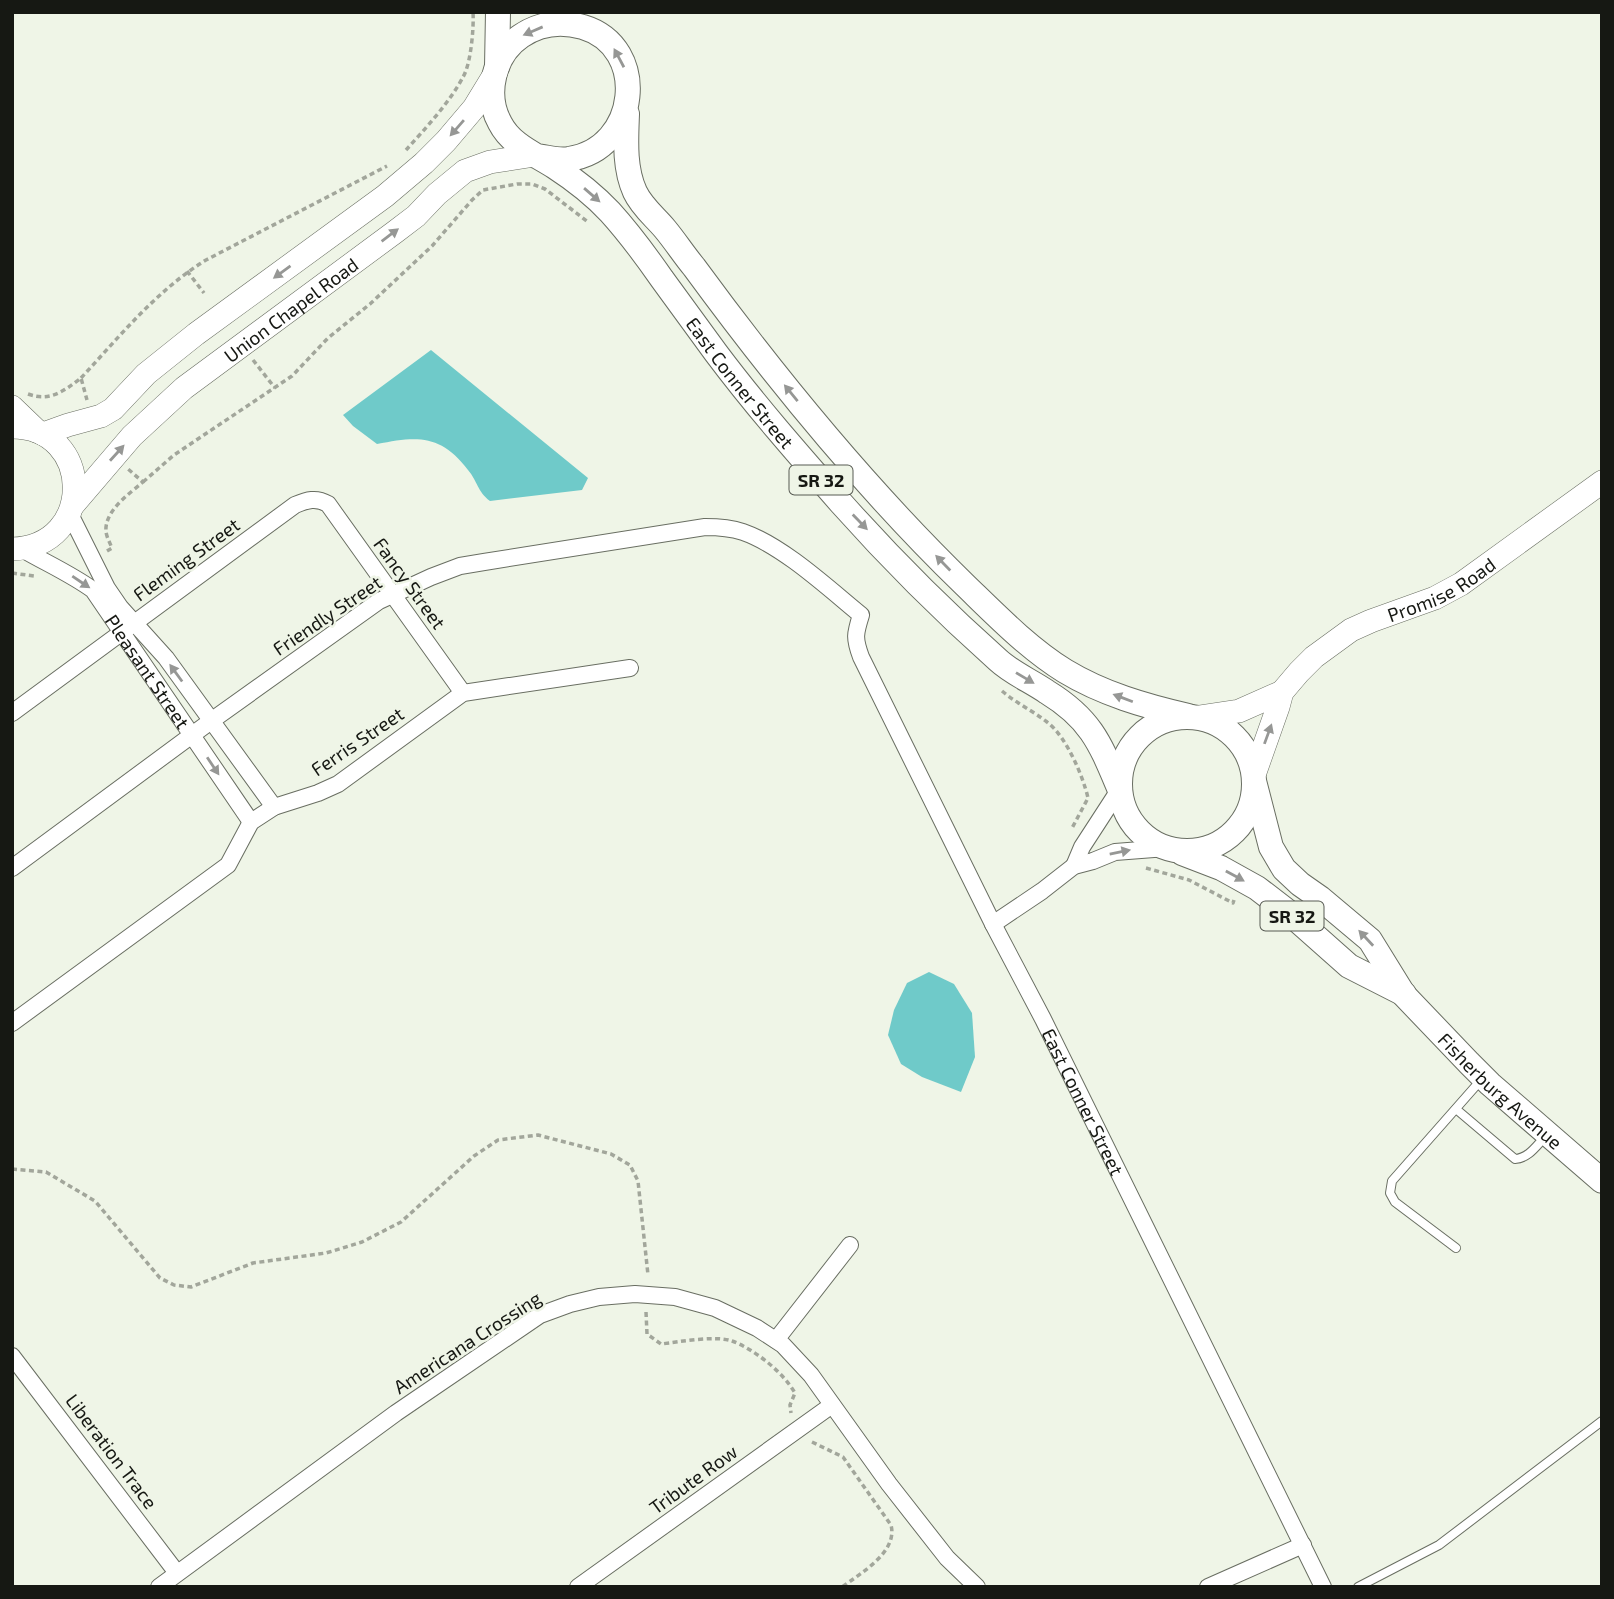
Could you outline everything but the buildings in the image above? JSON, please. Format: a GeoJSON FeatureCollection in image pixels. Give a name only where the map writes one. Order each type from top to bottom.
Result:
{"type":"FeatureCollection","features":[{"type":"Feature","properties":{"kind":"main road","name":"SR 32"},"geometry":{"type":"LineString","coordinates":[[498,12],[492,97],[500,123],[517,145],[536,155]]}},
{"type":"Feature","properties":{"kind":"main road","name":"SR 32"},"geometry":{"type":"LineString","coordinates":[[575,20],[603,38],[621,58],[628,87],[627,104]]}},
{"type":"Feature","properties":{"kind":"main road"},"geometry":{"type":"LineString","coordinates":[[496,70],[502,55],[517,38],[534,28],[575,20]]}},
{"type":"Feature","properties":{"kind":"main road","name":"Union Chapel Road"},"geometry":{"type":"LineString","coordinates":[[40,433],[101,416],[113,409],[146,374],[196,334],[385,196],[446,141],[474,108],[496,70]]}},
{"type":"Feature","properties":{"kind":"main road"},"geometry":{"type":"LineString","coordinates":[[536,155],[567,160],[592,153],[610,139],[627,104]]}},
{"type":"Feature","properties":{"kind":"main road","name":"East Conner Street"},"geometry":{"type":"LineString","coordinates":[[627,104],[628,170],[642,204],[666,230],[744,336],[867,483],[945,565],[1037,650],[1065,670],[1104,691],[1147,707],[1194,717]]}},
{"type":"Feature","properties":{"kind":"main road","name":"Union Chapel Road"},"geometry":{"type":"LineString","coordinates":[[17,549],[37,545],[50,538],[132,436],[184,388],[416,216],[464,171],[490,162],[536,155]]}},
{"type":"Feature","properties":{"kind":"main road","name":"East Conner Street"},"geometry":{"type":"LineString","coordinates":[[536,155],[593,195],[624,228],[720,357],[780,432],[843,505],[910,575],[958,624],[1005,666],[1050,694],[1086,722],[1098,740],[1119,789]]}},
{"type":"Feature","properties":{"kind":"main road"},"geometry":{"type":"LineString","coordinates":[[18,400],[40,433]]}},
{"type":"Feature","properties":{"kind":"main road"},"geometry":{"type":"LineString","coordinates":[[12,427],[40,433],[57,444],[67,457],[73,472],[75,489],[71,510]]}},
{"type":"Feature","properties":{"kind":"main road","name":"Promise Road"},"geometry":{"type":"LineString","coordinates":[[1254,778],[1282,692],[1299,672],[1330,644],[1351,630],[1435,598],[1461,584],[1602,482]]}},
{"type":"Feature","properties":{"kind":"main road","name":"Promise Road"},"geometry":{"type":"LineString","coordinates":[[1194,717],[1239,711],[1282,692]]}},
{"type":"Feature","properties":{"kind":"main road"},"geometry":{"type":"LineString","coordinates":[[1194,717],[1215,722],[1230,732],[1250,759],[1254,778],[1254,795],[1250,808],[1235,831],[1213,846],[1186,852],[1152,842],[1140,832],[1123,806],[1119,789],[1120,772],[1133,743],[1144,731],[1172,718],[1194,717]]}},
{"type":"Feature","properties":{"kind":"main road","name":"Fisherburg Avenue"},"geometry":{"type":"LineString","coordinates":[[1254,778],[1271,848],[1284,869],[1370,940],[1404,995],[1483,1078],[1602,1181]]}},
{"type":"Feature","properties":{"kind":"main road","name":"Fisherburg Avenue"},"geometry":{"type":"LineString","coordinates":[[1170,849],[1221,868],[1256,888],[1287,911],[1349,966],[1404,995]]}},
{"type":"Feature","properties":{"kind":"street","name":"Fleming Street"},"geometry":{"type":"LineString","coordinates":[[12,713],[295,505],[312,499],[321,500]]}},
{"type":"Feature","properties":{"kind":"street","name":"Fancy Street"},"geometry":{"type":"LineString","coordinates":[[321,500],[328,504],[463,693]]}},
{"type":"Feature","properties":{"kind":"street","name":"Pleasant Street"},"geometry":{"type":"LineString","coordinates":[[71,510],[128,627],[192,735],[251,822]]}},
{"type":"Feature","properties":{"kind":"street","name":"Friendly Street"},"geometry":{"type":"LineString","coordinates":[[12,868],[379,601],[460,566],[705,527],[721,527],[743,532],[768,543],[861,615]]}},
{"type":"Feature","properties":{"kind":"street","name":"Pleasant Street"},"geometry":{"type":"LineString","coordinates":[[17,549],[75,577],[93,590],[128,627],[166,659],[274,807]]}},
{"type":"Feature","properties":{"kind":"street","name":"East Conner Street"},"geometry":{"type":"LineString","coordinates":[[861,615],[855,633],[861,657],[1323,1587]]}},
{"type":"Feature","properties":{"kind":"street","name":"Ferris Street"},"geometry":{"type":"LineString","coordinates":[[12,1023],[228,864],[251,822],[274,807],[338,784],[463,693],[630,668]]}},
{"type":"Feature","properties":{"kind":"street"},"geometry":{"type":"LineString","coordinates":[[1074,866],[1082,847],[1119,789]]}},
{"type":"Feature","properties":{"kind":"street"},"geometry":{"type":"LineString","coordinates":[[993,923],[1074,866],[1115,852],[1170,849]]}},
{"type":"Feature","properties":{"kind":"street"},"geometry":{"type":"LineString","coordinates":[[776,1340],[850,1245]]}},
{"type":"Feature","properties":{"kind":"street","name":"Americana Crossing"},"geometry":{"type":"LineString","coordinates":[[159,1587],[396,1413],[540,1315],[599,1297],[635,1294],[675,1297],[715,1308],[757,1328],[783,1345],[811,1375],[889,1484],[947,1558],[977,1587]]}},
{"type":"Feature","properties":{"kind":"street","name":"Liberation Trace"},"geometry":{"type":"LineString","coordinates":[[12,1356],[177,1573]]}},
{"type":"Feature","properties":{"kind":"street","name":"Tribute Row"},"geometry":{"type":"LineString","coordinates":[[578,1587],[832,1405]]}},
{"type":"Feature","properties":{"kind":"street"},"geometry":{"type":"LineString","coordinates":[[1208,1587],[1303,1545]]}},
{"type":"Feature","properties":{"kind":"lane"},"geometry":{"type":"LineString","coordinates":[[1456,1248],[1395,1202],[1390,1193],[1392,1181],[1483,1078]]}},
{"type":"Feature","properties":{"kind":"lane"},"geometry":{"type":"LineString","coordinates":[[1456,1109],[1515,1159],[1529,1154],[1547,1134]]}},
{"type":"Feature","properties":{"kind":"lane"},"geometry":{"type":"LineString","coordinates":[[1358,1587],[1439,1545],[1602,1421]]}},
{"type":"Feature","properties":{"kind":"path"},"geometry":{"type":"LineString","coordinates":[[402,154],[436,116],[464,76],[474,22],[473,12]]}},
{"type":"Feature","properties":{"kind":"path"},"geometry":{"type":"LineString","coordinates":[[18,400],[34,396],[55,396],[64,391],[81,378],[166,289],[187,271],[397,159]]}},
{"type":"Feature","properties":{"kind":"path"},"geometry":{"type":"LineString","coordinates":[[113,548],[105,529],[117,504],[174,455],[292,376],[328,338],[396,281],[432,246],[483,190],[532,184],[545,189],[581,216]]}},
{"type":"Feature","properties":{"kind":"path"},"geometry":{"type":"LineString","coordinates":[[187,271],[204,293]]}},
{"type":"Feature","properties":{"kind":"path"},"geometry":{"type":"LineString","coordinates":[[253,360],[275,388]]}},
{"type":"Feature","properties":{"kind":"path"},"geometry":{"type":"LineString","coordinates":[[81,378],[87,402]]}},
{"type":"Feature","properties":{"kind":"path"},"geometry":{"type":"LineString","coordinates":[[126,467],[143,482]]}},
{"type":"Feature","properties":{"kind":"path"},"geometry":{"type":"LineString","coordinates":[[1137,868],[1189,880],[1233,903],[1238,894]]}},
{"type":"Feature","properties":{"kind":"path"},"geometry":{"type":"LineString","coordinates":[[12,1169],[46,1172],[95,1201],[160,1278],[174,1285],[191,1287],[253,1263],[326,1254],[362,1242],[401,1222],[474,1156],[498,1140],[538,1135],[611,1154],[630,1165],[638,1181],[648,1275]]}},
{"type":"Feature","properties":{"kind":"path"},"geometry":{"type":"LineString","coordinates":[[646,1312],[647,1334],[661,1344],[693,1339],[730,1340],[762,1358],[795,1393],[790,1405],[791,1413]]}},
{"type":"Feature","properties":{"kind":"path"},"geometry":{"type":"LineString","coordinates":[[812,1442],[843,1457],[887,1518],[893,1533],[887,1550],[842,1587]]}},
{"type":"Feature","properties":{"kind":"water"},"geometry":{"type":"Polygon","coordinates":[[[431,350],[588,478],[582,490],[490,501],[482,494],[474,478],[458,458],[438,444],[416,439],[377,444],[343,415],[431,350]]]}},
{"type":"Feature","properties":{"kind":"water"},"geometry":{"type":"Polygon","coordinates":[[[929,972],[954,984],[972,1013],[975,1057],[961,1092],[922,1077],[901,1064],[888,1035],[894,1010],[907,983],[929,972]]]}}]}
